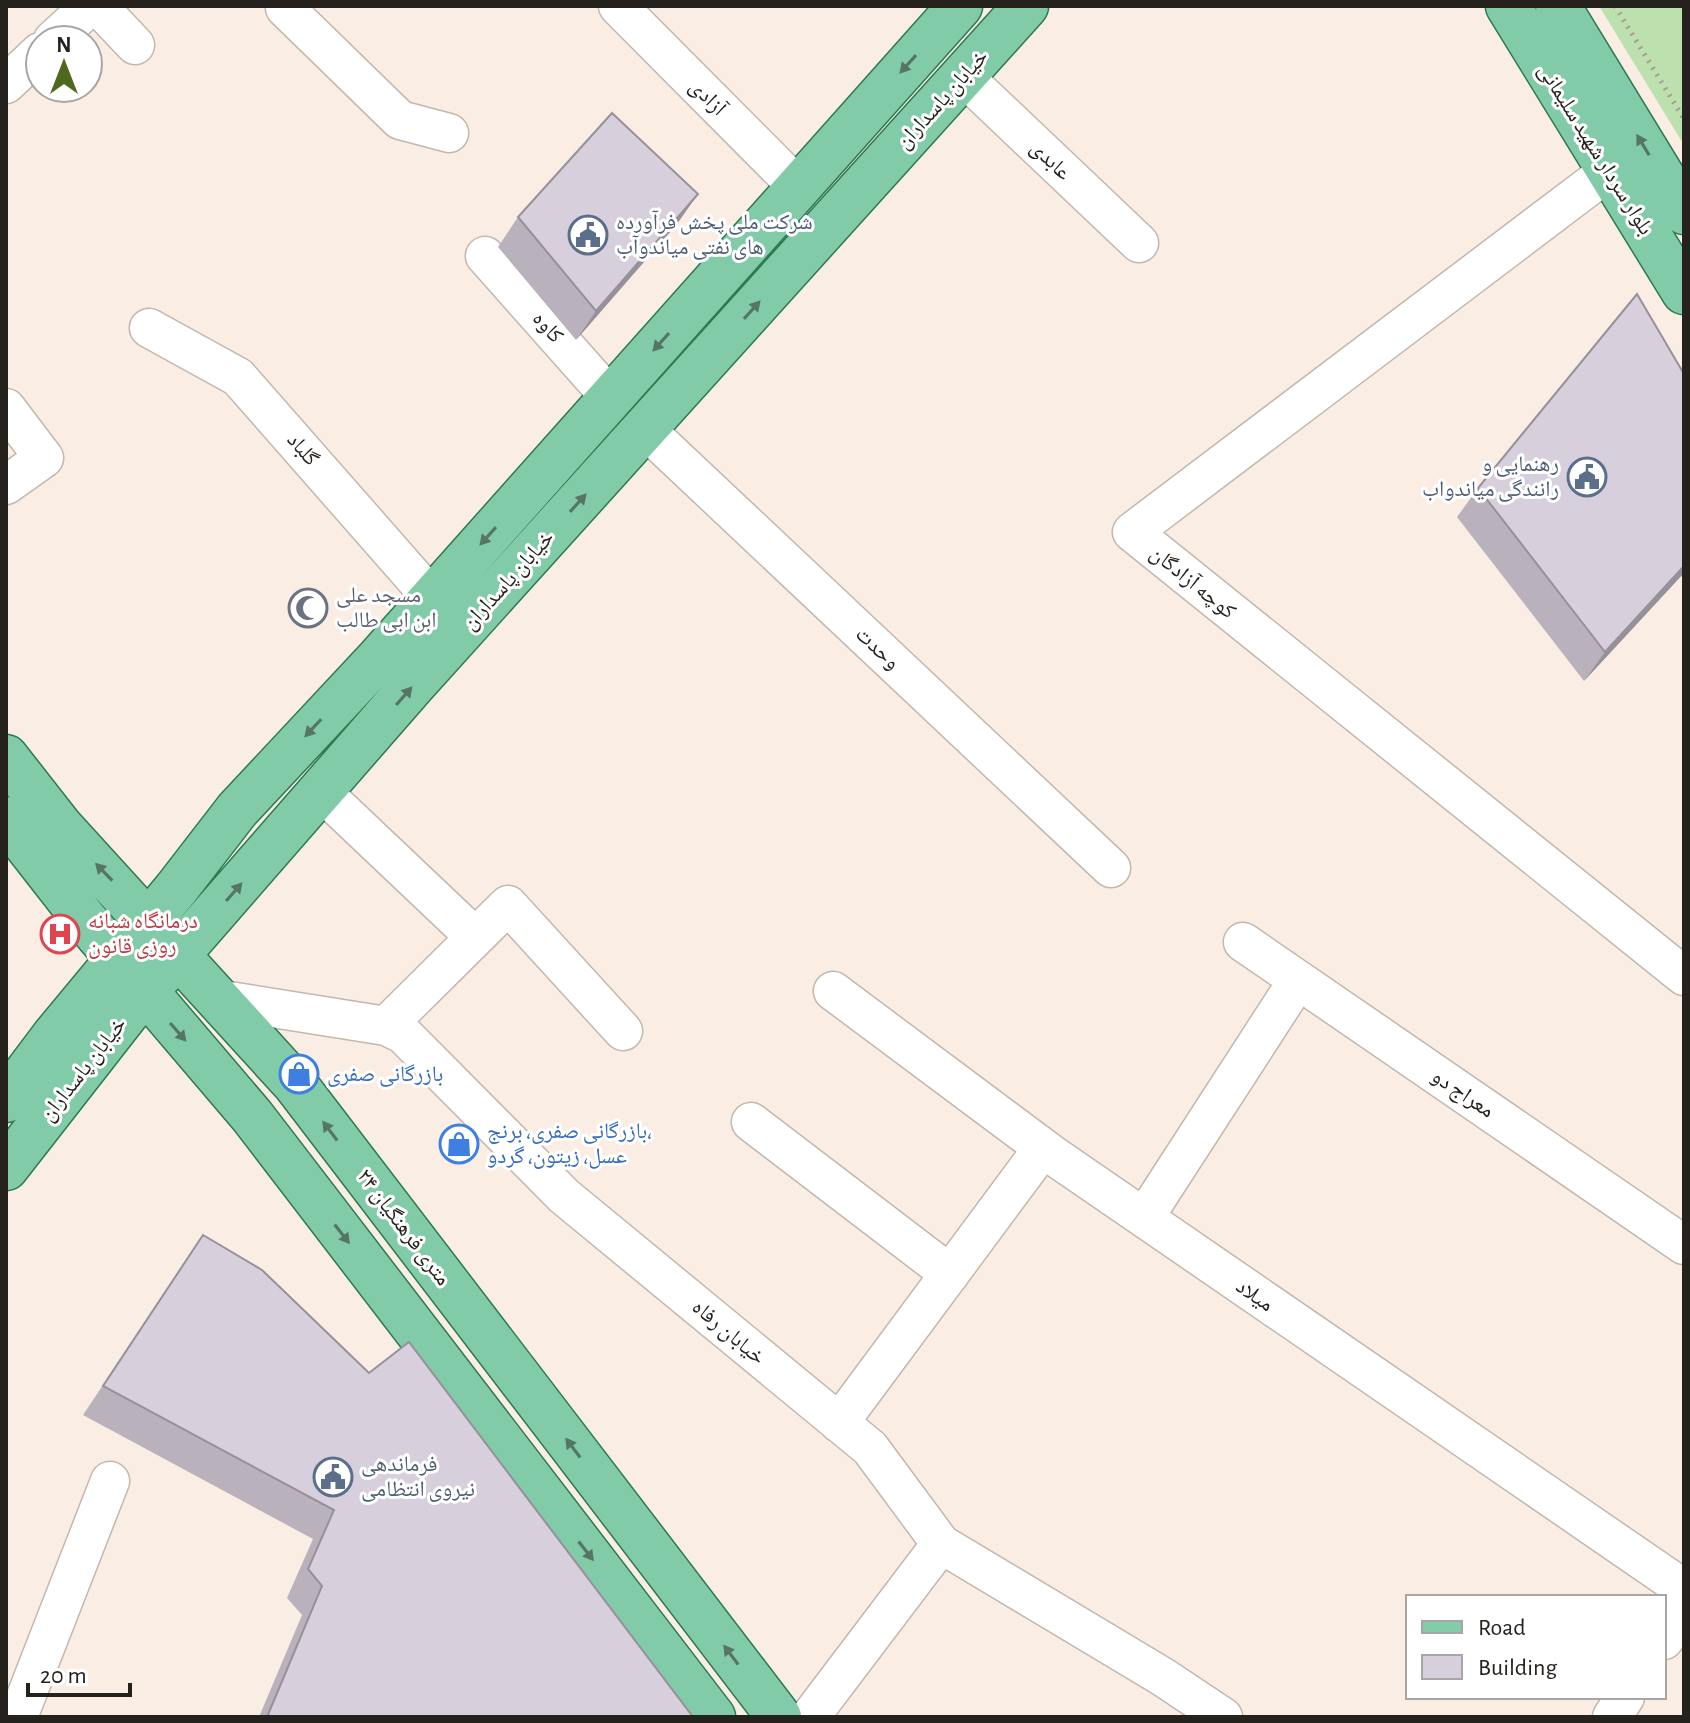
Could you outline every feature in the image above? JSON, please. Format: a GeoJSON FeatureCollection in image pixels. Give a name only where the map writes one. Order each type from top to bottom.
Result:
{"type":"FeatureCollection","features":[{"type":"Feature","properties":{"kind":"main road","name":"خیابان پاسداران"},"geometry":{"type":"LineString","coordinates":[[6,1100],[237,810],[432,598],[960,6]]}},
{"type":"Feature","properties":{"kind":"main road","name":"خیابان پاسداران"},"geometry":{"type":"LineString","coordinates":[[6,1168],[145,993],[413,685],[1026,6]]}},
{"type":"Feature","properties":{"kind":"main road","name":"بلوار سردار شهید سلیمانی"},"geometry":{"type":"LineString","coordinates":[[1508,6],[1684,292]]}},
{"type":"Feature","properties":{"kind":"main road","name":"بلوار سردار شهید سلیمانی"},"geometry":{"type":"LineString","coordinates":[[1558,6],[1684,212]]}},
{"type":"Feature","properties":{"kind":"main road","name":"۲۴ متری فرهنگیان"},"geometry":{"type":"LineString","coordinates":[[6,757],[60,826],[295,1084],[779,1717]]}},
{"type":"Feature","properties":{"kind":"main road"},"geometry":{"type":"LineString","coordinates":[[6,819],[145,993],[252,1116],[713,1717]]}},
{"type":"Feature","properties":{"kind":"street"},"geometry":{"type":"LineString","coordinates":[[70,24],[90,6]]}},
{"type":"Feature","properties":{"kind":"street"},"geometry":{"type":"LineString","coordinates":[[98,6],[135,45]]}},
{"type":"Feature","properties":{"kind":"street","name":"آزادی"},"geometry":{"type":"LineString","coordinates":[[618,6],[798,187]]}},
{"type":"Feature","properties":{"kind":"street"},"geometry":{"type":"LineString","coordinates":[[285,7],[400,120],[449,133]]}},
{"type":"Feature","properties":{"kind":"street","name":"عابدی"},"geometry":{"type":"LineString","coordinates":[[963,76],[1139,243]]}},
{"type":"Feature","properties":{"kind":"street","name":"کوچه آزادگان"},"geometry":{"type":"LineString","coordinates":[[1609,171],[1132,532],[1684,976]]}},
{"type":"Feature","properties":{"kind":"street","name":"کاوه"},"geometry":{"type":"LineString","coordinates":[[485,256],[611,398]]}},
{"type":"Feature","properties":{"kind":"street","name":"گلباد"},"geometry":{"type":"LineString","coordinates":[[149,328],[238,377],[432,598]]}},
{"type":"Feature","properties":{"kind":"street"},"geometry":{"type":"LineString","coordinates":[[6,408],[44,458],[6,485]]}},
{"type":"Feature","properties":{"kind":"street","name":"وحدت"},"geometry":{"type":"LineString","coordinates":[[645,429],[1111,868]]}},
{"type":"Feature","properties":{"kind":"street"},"geometry":{"type":"LineString","coordinates":[[321,791],[475,937]]}},
{"type":"Feature","properties":{"kind":"street"},"geometry":{"type":"LineString","coordinates":[[386,1026],[508,905],[623,1031]]}},
{"type":"Feature","properties":{"kind":"street","name":"معراج دو"},"geometry":{"type":"LineString","coordinates":[[1243,942],[1684,1245]]}},
{"type":"Feature","properties":{"kind":"street"},"geometry":{"type":"LineString","coordinates":[[1144,1218],[1298,980]]}},
{"type":"Feature","properties":{"kind":"street","name":"میلاد"},"geometry":{"type":"LineString","coordinates":[[833,991],[1043,1148],[1684,1589]]}},
{"type":"Feature","properties":{"kind":"street","name":"خیابان رفاه"},"geometry":{"type":"LineString","coordinates":[[216,999],[386,1026],[403,1034],[564,1196],[870,1448],[941,1544],[1150,1669],[1223,1717]]}},
{"type":"Feature","properties":{"kind":"street"},"geometry":{"type":"LineString","coordinates":[[751,1122],[950,1274]]}},
{"type":"Feature","properties":{"kind":"street"},"geometry":{"type":"LineString","coordinates":[[839,1423],[1043,1148]]}},
{"type":"Feature","properties":{"kind":"street"},"geometry":{"type":"LineString","coordinates":[[18,1717],[110,1481]]}},
{"type":"Feature","properties":{"kind":"street"},"geometry":{"type":"LineString","coordinates":[[810,1717],[941,1544]]}},
{"type":"Feature","properties":{"kind":"street"},"geometry":{"type":"LineString","coordinates":[[1666,1637],[1684,1610]]}},
{"type":"Feature","properties":{"kind":"street"},"geometry":{"type":"LineString","coordinates":[[1612,1717],[1624,1699]]}},
{"type":"Feature","properties":{"kind":"path"},"geometry":{"type":"LineString","coordinates":[[1615,6],[1684,119]]}},
{"type":"Feature","properties":{"kind":"green space"},"geometry":{"type":"Polygon","coordinates":[[[1599,6],[1684,6],[1684,145],[1599,6]]]}},
{"type":"Feature","properties":{"kind":"building","name":"شرکت ملی پخش فرآورده های نفتی میاندوآب"},"geometry":{"type":"Polygon","coordinates":[[[612,113],[698,194],[596,311],[518,217],[612,113]]]}},
{"type":"Feature","properties":{"kind":"building","name":"رهنمایی و رانندگی میاندواب"},"geometry":{"type":"Polygon","coordinates":[[[1637,294],[1684,374],[1684,566],[1605,652],[1478,488],[1637,294]]]}},
{"type":"Feature","properties":{"kind":"building","name":"فرماندهی نیروی انتظامی"},"geometry":{"type":"Polygon","coordinates":[[[203,1235],[262,1270],[369,1373],[409,1342],[693,1717],[267,1717],[322,1586],[308,1569],[334,1510],[103,1386],[203,1235]]]}},
{"type":"Feature","properties":{"kind":"place","name":"شرکت ملی پخش فرآورده های نفتی میاندوآب"},"geometry":{"type":"Point","coordinates":[588,235]}},
{"type":"Feature","properties":{"kind":"place","name":"رهنمایی و رانندگی میاندواب"},"geometry":{"type":"Point","coordinates":[1587,477]}},
{"type":"Feature","properties":{"kind":"place","name":"مسجد علی ابن ابی طالب"},"geometry":{"type":"Point","coordinates":[308,608]}},
{"type":"Feature","properties":{"kind":"place","name":"درمانگاه شبانه روزی قانون"},"geometry":{"type":"Point","coordinates":[60,934]}},
{"type":"Feature","properties":{"kind":"place","name":"بازرگانی صفری"},"geometry":{"type":"Point","coordinates":[299,1074]}},
{"type":"Feature","properties":{"kind":"place","name":"بازرگانی صفری، برنج، عسل، زیتون، گردو"},"geometry":{"type":"Point","coordinates":[459,1144]}},
{"type":"Feature","properties":{"kind":"place","name":"فرماندهی نیروی انتظامی"},"geometry":{"type":"Point","coordinates":[333,1477]}}]}
